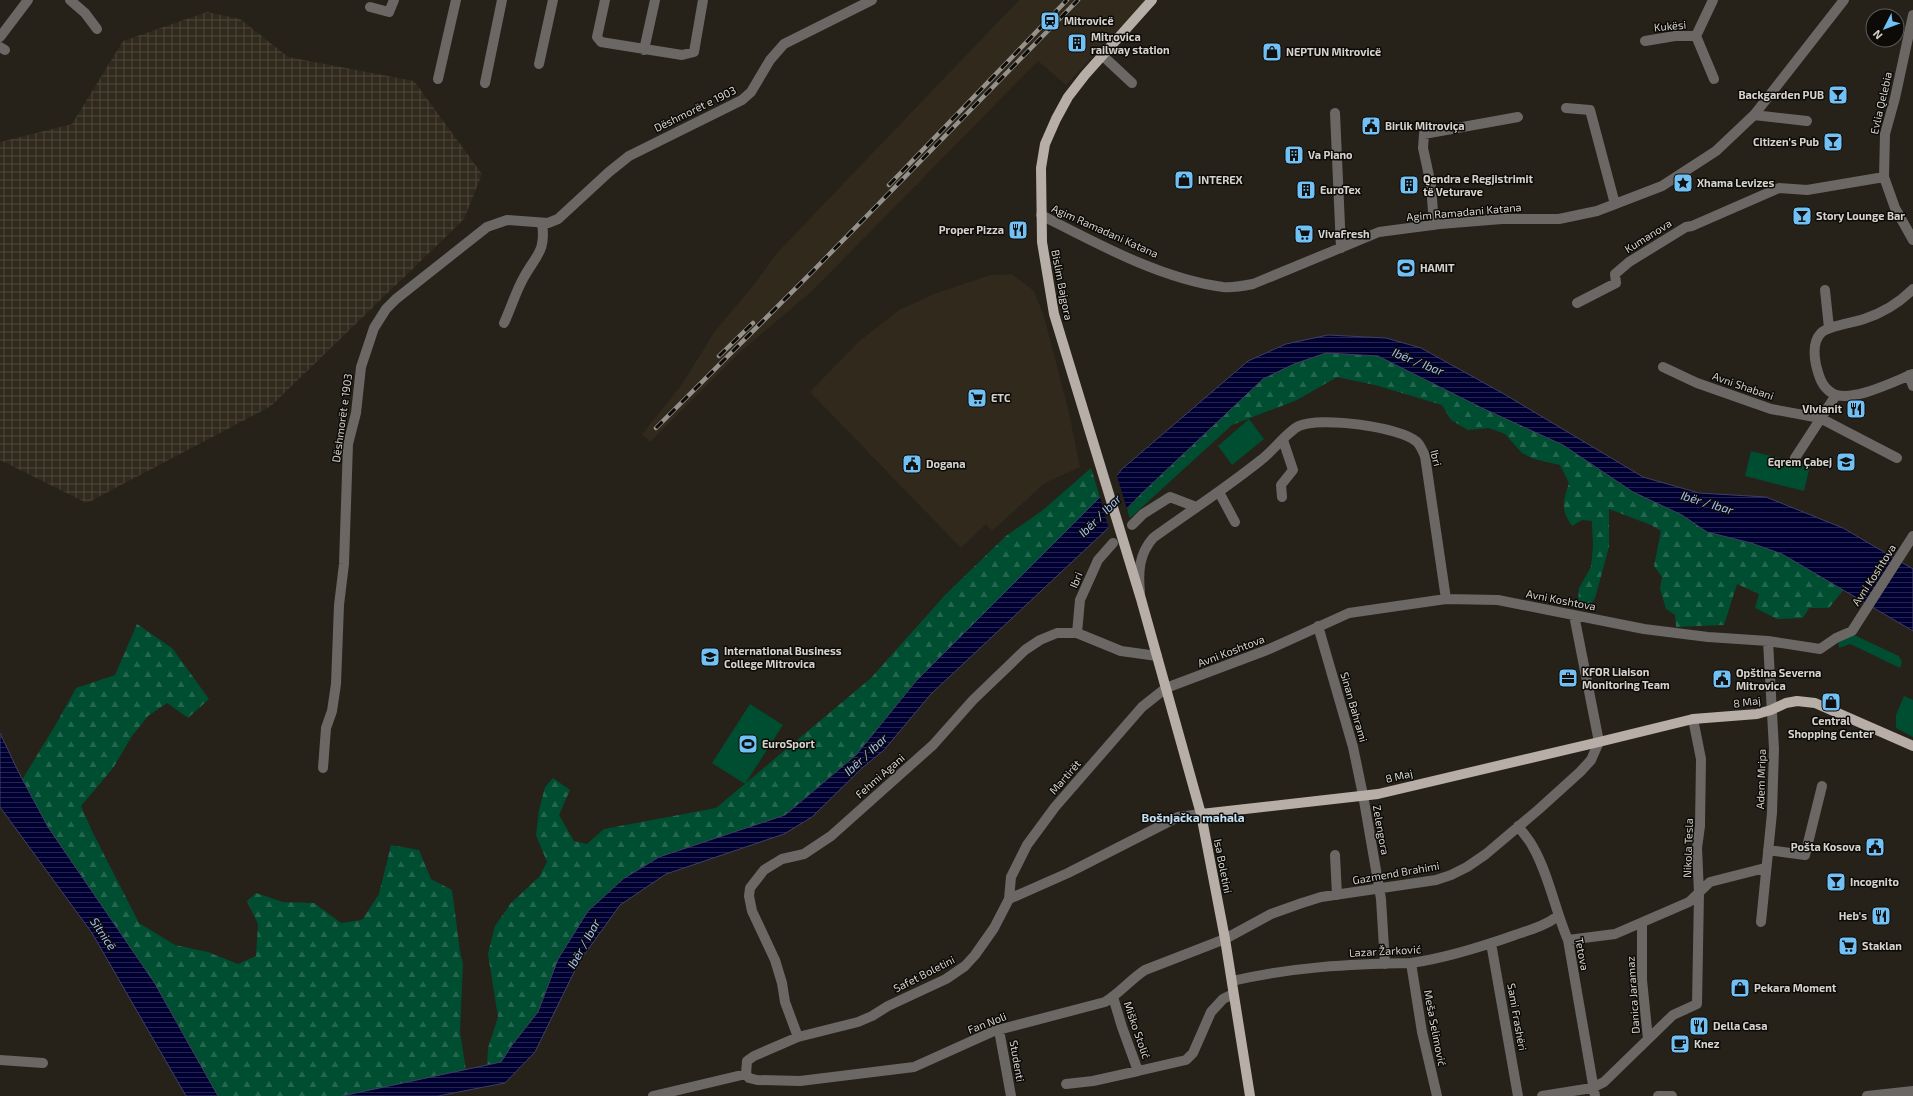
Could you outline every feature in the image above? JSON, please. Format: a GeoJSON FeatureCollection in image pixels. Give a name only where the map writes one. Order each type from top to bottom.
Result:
{"type":"FeatureCollection","features":[{"type":"Feature","properties":{"kind":"main road","name":"Bislim Bajgora"},"geometry":{"type":"LineString","coordinates":[[1141,599],[1054,314],[1046,271],[1041,215],[1041,168],[1045,144],[1068,97],[1102,55],[1152,0]]}},
{"type":"Feature","properties":{"kind":"main road","name":"Isa Boletini"},"geometry":{"type":"LineString","coordinates":[[1141,599],[1201,814],[1232,981],[1250,1096]]}},
{"type":"Feature","properties":{"kind":"main road","name":"8 Maj"},"geometry":{"type":"LineString","coordinates":[[1201,814],[1382,793],[1599,742],[1693,718],[1757,714],[1771,710],[1786,703],[1797,701],[1815,703],[1913,746]]}},
{"type":"Feature","properties":{"kind":"street"},"geometry":{"type":"LineString","coordinates":[[0,37],[28,0]]}},
{"type":"Feature","properties":{"kind":"street"},"geometry":{"type":"LineString","coordinates":[[70,0],[85,13],[97,29]]}},
{"type":"Feature","properties":{"kind":"street"},"geometry":{"type":"LineString","coordinates":[[370,6],[389,12],[394,0]]}},
{"type":"Feature","properties":{"kind":"street"},"geometry":{"type":"LineString","coordinates":[[438,79],[456,0]]}},
{"type":"Feature","properties":{"kind":"street"},"geometry":{"type":"LineString","coordinates":[[484,83],[502,0]]}},
{"type":"Feature","properties":{"kind":"street"},"geometry":{"type":"LineString","coordinates":[[539,64],[554,0]]}},
{"type":"Feature","properties":{"kind":"street"},"geometry":{"type":"LineString","coordinates":[[605,0],[597,37],[601,42],[682,55],[694,52],[703,0]]}},
{"type":"Feature","properties":{"kind":"street"},"geometry":{"type":"LineString","coordinates":[[644,50],[655,0]]}},
{"type":"Feature","properties":{"kind":"street","name":"Dëshmorët e 1903"},"geometry":{"type":"LineString","coordinates":[[323,768],[326,728],[332,711],[336,684],[338,605],[344,564],[348,444],[356,413],[361,367],[374,328],[386,309],[396,299],[487,227],[507,220],[542,223],[553,222],[558,219],[609,172],[630,156],[742,100],[751,92],[766,66],[784,44],[872,0]]}},
{"type":"Feature","properties":{"kind":"street","name":"Kukësi"},"geometry":{"type":"LineString","coordinates":[[1713,0],[1696,36],[1714,79]]}},
{"type":"Feature","properties":{"kind":"street","name":"Agim Ramadani Katana"},"geometry":{"type":"LineString","coordinates":[[1041,215],[1140,262],[1199,282],[1224,287],[1239,287],[1253,284],[1379,232],[1502,219],[1559,219],[1597,211],[1662,186],[1716,151],[1754,115],[1844,0]]}},
{"type":"Feature","properties":{"kind":"street","name":"Evlia Qelebia"},"geometry":{"type":"LineString","coordinates":[[1913,15],[1911,38],[1884,134],[1884,177],[1895,208],[1913,240]]}},
{"type":"Feature","properties":{"kind":"street","name":"Kukësi"},"geometry":{"type":"LineString","coordinates":[[1645,41],[1675,36],[1696,36]]}},
{"type":"Feature","properties":{"kind":"street"},"geometry":{"type":"LineString","coordinates":[[1102,55],[1132,83]]}},
{"type":"Feature","properties":{"kind":"street"},"geometry":{"type":"LineString","coordinates":[[1566,108],[1590,110],[1615,204]]}},
{"type":"Feature","properties":{"kind":"street"},"geometry":{"type":"LineString","coordinates":[[1335,113],[1341,248]]}},
{"type":"Feature","properties":{"kind":"street"},"geometry":{"type":"LineString","coordinates":[[1754,115],[1807,121]]}},
{"type":"Feature","properties":{"kind":"street"},"geometry":{"type":"LineString","coordinates":[[1434,225],[1431,185],[1423,148],[1424,134],[1518,117]]}},
{"type":"Feature","properties":{"kind":"street","name":"Kumanova"},"geometry":{"type":"LineString","coordinates":[[1577,303],[1616,283],[1615,274],[1629,262],[1686,227],[1692,226],[1761,194],[1779,188],[1807,190],[1884,177]]}},
{"type":"Feature","properties":{"kind":"street"},"geometry":{"type":"LineString","coordinates":[[504,323],[524,277],[541,249],[544,237],[542,223]]}},
{"type":"Feature","properties":{"kind":"street"},"geometry":{"type":"LineString","coordinates":[[1913,289],[1893,305],[1878,313],[1856,322],[1824,330],[1816,343],[1815,361],[1820,379],[1828,391],[1836,395],[1853,395],[1911,374],[1913,386]]}},
{"type":"Feature","properties":{"kind":"street"},"geometry":{"type":"LineString","coordinates":[[1825,290],[1829,328]]}},
{"type":"Feature","properties":{"kind":"street","name":"Avni Shabani"},"geometry":{"type":"LineString","coordinates":[[1663,367],[1697,383],[1771,409],[1820,418],[1897,458]]}},
{"type":"Feature","properties":{"kind":"street"},"geometry":{"type":"LineString","coordinates":[[1795,458],[1836,395]]}},
{"type":"Feature","properties":{"kind":"street","name":"Ibri"},"geometry":{"type":"LineString","coordinates":[[1141,599],[1140,565],[1145,547],[1153,538],[1262,460],[1300,425],[1340,422],[1363,425],[1417,442],[1424,456],[1446,598]]}},
{"type":"Feature","properties":{"kind":"street"},"geometry":{"type":"LineString","coordinates":[[1282,497],[1281,485],[1293,470],[1283,440]]}},
{"type":"Feature","properties":{"kind":"street"},"geometry":{"type":"LineString","coordinates":[[1219,492],[1235,522]]}},
{"type":"Feature","properties":{"kind":"street"},"geometry":{"type":"LineString","coordinates":[[1132,525],[1143,514],[1170,497],[1196,507]]}},
{"type":"Feature","properties":{"kind":"street","name":"Avni Koshtova"},"geometry":{"type":"LineString","coordinates":[[1166,688],[1268,650],[1349,613],[1446,598],[1498,600],[1644,629],[1708,637],[1768,641],[1820,649],[1836,638],[1852,632],[1912,538]]}},
{"type":"Feature","properties":{"kind":"street","name":"Ibri"},"geometry":{"type":"LineString","coordinates":[[1077,633],[1080,600],[1098,560],[1113,543]]}},
{"type":"Feature","properties":{"kind":"street"},"geometry":{"type":"LineString","coordinates":[[1574,615],[1599,742]]}},
{"type":"Feature","properties":{"kind":"street","name":"Sinan Bahrami"},"geometry":{"type":"LineString","coordinates":[[1318,626],[1352,747],[1363,795]]}},
{"type":"Feature","properties":{"kind":"street","name":"Fehmi Agani"},"geometry":{"type":"LineString","coordinates":[[798,1037],[785,1002],[782,983],[775,960],[752,911],[749,896],[750,888],[756,879],[771,864],[804,854],[832,836],[933,745],[973,700],[1025,650],[1047,636],[1057,633],[1077,633],[1121,651],[1157,656]]}},
{"type":"Feature","properties":{"kind":"street","name":"Adem Mripa"},"geometry":{"type":"LineString","coordinates":[[1761,922],[1765,868],[1768,850],[1774,749],[1768,641]]}},
{"type":"Feature","properties":{"kind":"street","name":"Martirët"},"geometry":{"type":"LineString","coordinates":[[1009,900],[1010,884],[1014,870],[1027,845],[1055,807],[1142,707],[1166,688]]}},
{"type":"Feature","properties":{"kind":"street","name":"Nikola Tesla"},"geometry":{"type":"LineString","coordinates":[[1648,1039],[1674,1015],[1697,1004],[1699,893],[1697,848],[1700,826],[1701,759],[1693,718]]}},
{"type":"Feature","properties":{"kind":"street","name":"Gazmend Brahimi"},"geometry":{"type":"LineString","coordinates":[[1224,939],[1271,914],[1308,901],[1379,888],[1436,880],[1452,875],[1486,854],[1580,772],[1590,760],[1599,742]]}},
{"type":"Feature","properties":{"kind":"street"},"geometry":{"type":"LineString","coordinates":[[1768,850],[1805,855],[1822,786]]}},
{"type":"Feature","properties":{"kind":"street","name":"Zelengora"},"geometry":{"type":"LineString","coordinates":[[1363,795],[1383,916],[1385,964]]}},
{"type":"Feature","properties":{"kind":"street"},"geometry":{"type":"LineString","coordinates":[[1009,900],[1068,873],[1178,817],[1201,814]]}},
{"type":"Feature","properties":{"kind":"street","name":"Tetova"},"geometry":{"type":"LineString","coordinates":[[1518,826],[1533,846],[1543,867],[1558,916],[1568,940],[1593,1092]]}},
{"type":"Feature","properties":{"kind":"street"},"geometry":{"type":"LineString","coordinates":[[1335,855],[1337,895]]}},
{"type":"Feature","properties":{"kind":"street"},"geometry":{"type":"LineString","coordinates":[[1568,940],[1605,937],[1642,923],[1689,902],[1710,882],[1765,868]]}},
{"type":"Feature","properties":{"kind":"street","name":"Safet Boletini"},"geometry":{"type":"LineString","coordinates":[[746,1074],[748,1061],[754,1056],[798,1037],[858,1022],[956,973],[975,955],[994,928],[1009,900]]}},
{"type":"Feature","properties":{"kind":"street","name":"Lazar Žarković"},"geometry":{"type":"LineString","coordinates":[[1232,981],[1269,972],[1311,967],[1411,964],[1443,958],[1545,924],[1558,916]]}},
{"type":"Feature","properties":{"kind":"street","name":"Danica Jaramaz"},"geometry":{"type":"LineString","coordinates":[[1593,1092],[1648,1039],[1642,980],[1642,923]]}},
{"type":"Feature","properties":{"kind":"street","name":"Fan Noli"},"geometry":{"type":"LineString","coordinates":[[746,1074],[749,1078],[757,1080],[800,1081],[914,1067],[999,1030],[1105,1002],[1145,970],[1224,939]]}},
{"type":"Feature","properties":{"kind":"street","name":"Sami Frashëri"},"geometry":{"type":"LineString","coordinates":[[1491,943],[1518,1096]]}},
{"type":"Feature","properties":{"kind":"street","name":"Meša Selimović"},"geometry":{"type":"LineString","coordinates":[[1411,964],[1422,1032],[1437,1096]]}},
{"type":"Feature","properties":{"kind":"street","name":"Miško Stolić"},"geometry":{"type":"LineString","coordinates":[[1066,1084],[1093,1081],[1186,1060],[1193,1053],[1211,1012],[1223,999],[1233,994]]}},
{"type":"Feature","properties":{"kind":"street","name":"Miško Stolić"},"geometry":{"type":"LineString","coordinates":[[1113,997],[1138,1071]]}},
{"type":"Feature","properties":{"kind":"street","name":"Studenti"},"geometry":{"type":"LineString","coordinates":[[999,1030],[1011,1096]]}},
{"type":"Feature","properties":{"kind":"street"},"geometry":{"type":"LineString","coordinates":[[0,1060],[43,1063]]}},
{"type":"Feature","properties":{"kind":"street"},"geometry":{"type":"LineString","coordinates":[[653,1096],[746,1074]]}},
{"type":"Feature","properties":{"kind":"street"},"geometry":{"type":"LineString","coordinates":[[1867,1096],[1913,1091]]}},
{"type":"Feature","properties":{"kind":"street"},"geometry":{"type":"LineString","coordinates":[[1542,1096],[1593,1092]]}},
{"type":"Feature","properties":{"kind":"street"},"geometry":{"type":"LineString","coordinates":[[1658,1096],[1672,1096]]}},
{"type":"Feature","properties":{"kind":"shaded area"},"geometry":{"type":"Polygon","coordinates":[[[1019,0],[1146,0],[1066,85],[1038,61],[811,292],[739,353],[650,442],[642,434],[680,387],[715,331],[756,282],[777,253],[1019,0]]]}},
{"type":"Feature","properties":{"kind":"shaded area"},"geometry":{"type":"Polygon","coordinates":[[[207,12],[240,19],[288,57],[414,81],[482,174],[464,219],[271,406],[87,503],[0,460],[0,142],[72,124],[123,41],[207,12]]]}},
{"type":"Feature","properties":{"kind":"shaded area"},"geometry":{"type":"Polygon","coordinates":[[[1012,274],[1034,291],[1044,316],[1068,408],[1080,467],[1045,483],[992,531],[986,524],[961,548],[810,392],[857,343],[899,310],[934,294],[991,275],[1012,274]]]}},
{"type":"Feature","properties":{"kind":"green space"},"geometry":{"type":"Polygon","coordinates":[[[1326,353],[1378,356],[1482,408],[1563,445],[1633,492],[1682,515],[1707,532],[1751,543],[1782,554],[1844,589],[1829,608],[1809,608],[1803,618],[1777,619],[1755,608],[1759,594],[1737,584],[1724,625],[1676,627],[1675,615],[1666,609],[1660,589],[1662,577],[1654,566],[1661,531],[1651,525],[1609,509],[1609,547],[1595,598],[1589,607],[1578,601],[1579,588],[1591,567],[1593,546],[1592,521],[1582,520],[1572,526],[1568,520],[1564,510],[1564,501],[1569,483],[1560,465],[1534,459],[1522,453],[1505,434],[1489,428],[1468,430],[1451,420],[1442,405],[1375,385],[1337,377],[1297,400],[1232,425],[1130,518],[1127,510],[1141,494],[1263,379],[1294,364],[1326,353]]]}},
{"type":"Feature","properties":{"kind":"green space"},"geometry":{"type":"Polygon","coordinates":[[[1249,419],[1264,439],[1232,465],[1218,446],[1249,419]]]}},
{"type":"Feature","properties":{"kind":"green space"},"geometry":{"type":"Polygon","coordinates":[[[1751,451],[1810,466],[1804,491],[1745,476],[1751,451]]]}},
{"type":"Feature","properties":{"kind":"green space"},"geometry":{"type":"Polygon","coordinates":[[[1091,468],[1100,497],[916,681],[856,755],[785,815],[659,857],[623,879],[558,959],[537,1013],[512,1045],[501,1062],[487,1066],[488,1048],[498,1017],[488,954],[495,926],[511,903],[539,877],[547,862],[536,835],[539,810],[545,787],[553,778],[570,790],[559,815],[574,841],[587,844],[604,829],[716,808],[871,678],[946,594],[1006,536],[1043,510],[1091,468]]]}},
{"type":"Feature","properties":{"kind":"green space"},"geometry":{"type":"Polygon","coordinates":[[[137,624],[172,648],[209,699],[188,718],[167,703],[148,716],[132,736],[113,768],[81,806],[92,831],[139,923],[175,945],[208,952],[238,964],[256,956],[258,924],[247,901],[256,893],[283,902],[314,903],[341,923],[362,920],[379,894],[391,845],[419,850],[431,879],[452,890],[463,964],[460,1032],[466,1070],[342,1096],[218,1096],[154,982],[48,827],[22,780],[76,688],[115,675],[137,624]]]}},
{"type":"Feature","properties":{"kind":"green space"},"geometry":{"type":"Polygon","coordinates":[[[1854,635],[1899,656],[1902,662],[1900,668],[1850,644],[1839,648],[1838,641],[1854,635]]]}},
{"type":"Feature","properties":{"kind":"green space"},"geometry":{"type":"Polygon","coordinates":[[[1904,696],[1913,700],[1913,737],[1896,728],[1896,715],[1904,696]]]}},
{"type":"Feature","properties":{"kind":"green space","name":"EuroSport"},"geometry":{"type":"Polygon","coordinates":[[[750,704],[783,725],[745,784],[712,763],[750,704]]]}},
{"type":"Feature","properties":{"kind":"water","name":"Ibër / Ibar"},"geometry":{"type":"Polygon","coordinates":[[[1328,335],[1386,338],[1421,348],[1504,394],[1643,477],[1699,493],[1766,497],[1843,528],[1913,569],[1913,631],[1782,554],[1751,543],[1707,532],[1682,515],[1633,492],[1563,445],[1482,408],[1378,356],[1326,353],[1294,364],[1263,379],[1141,494],[1104,532],[931,694],[884,750],[862,768],[812,817],[784,834],[666,874],[620,905],[579,962],[535,1052],[505,1083],[438,1096],[342,1096],[501,1062],[512,1045],[538,1012],[558,959],[588,911],[623,879],[659,857],[785,815],[856,755],[916,681],[1100,497],[1122,469],[1248,361],[1286,344],[1328,335]]]}},
{"type":"Feature","properties":{"kind":"water","name":"Sitnicë"},"geometry":{"type":"Polygon","coordinates":[[[0,733],[18,771],[48,827],[154,982],[218,1096],[186,1096],[92,933],[0,807],[0,733]]]}},
{"type":"Feature","properties":{"kind":"pier"},"geometry":{"type":"Polygon","coordinates":[[[1116,473],[1128,512],[1109,530],[1099,494],[1116,473]]]}},
{"type":"Feature","properties":{"kind":"railway"},"geometry":{"type":"LineString","coordinates":[[889,185],[1067,0]]}},
{"type":"Feature","properties":{"kind":"railway"},"geometry":{"type":"LineString","coordinates":[[656,428],[811,273],[1078,0]]}},
{"type":"Feature","properties":{"kind":"railway"},"geometry":{"type":"LineString","coordinates":[[719,356],[753,323]]}},
{"type":"Feature","properties":{"kind":"place","name":"Mitrovicë"},"geometry":{"type":"Point","coordinates":[1050,21]}},
{"type":"Feature","properties":{"kind":"place","name":"Mitrovica railway station"},"geometry":{"type":"Point","coordinates":[1077,43]}},
{"type":"Feature","properties":{"kind":"place","name":"NEPTUN Mitrovicë"},"geometry":{"type":"Point","coordinates":[1272,52]}},
{"type":"Feature","properties":{"kind":"place","name":"Backgarden PUB"},"geometry":{"type":"Point","coordinates":[1838,95]}},
{"type":"Feature","properties":{"kind":"place","name":"Birlik Mitroviça"},"geometry":{"type":"Point","coordinates":[1371,126]}},
{"type":"Feature","properties":{"kind":"place","name":"Citizen's Pub"},"geometry":{"type":"Point","coordinates":[1833,142]}},
{"type":"Feature","properties":{"kind":"place","name":"Va Piano"},"geometry":{"type":"Point","coordinates":[1294,155]}},
{"type":"Feature","properties":{"kind":"place","name":"INTEREX"},"geometry":{"type":"Point","coordinates":[1184,180]}},
{"type":"Feature","properties":{"kind":"place","name":"Xhama Levizes"},"geometry":{"type":"Point","coordinates":[1683,183]}},
{"type":"Feature","properties":{"kind":"place","name":"Qendra e Regjistrimit të Veturave"},"geometry":{"type":"Point","coordinates":[1409,185]}},
{"type":"Feature","properties":{"kind":"place","name":"EuroTex"},"geometry":{"type":"Point","coordinates":[1306,190]}},
{"type":"Feature","properties":{"kind":"place","name":"Story Lounge Bar"},"geometry":{"type":"Point","coordinates":[1802,216]}},
{"type":"Feature","properties":{"kind":"place","name":"Proper Pizza"},"geometry":{"type":"Point","coordinates":[1018,230]}},
{"type":"Feature","properties":{"kind":"place","name":"VivaFresh"},"geometry":{"type":"Point","coordinates":[1304,234]}},
{"type":"Feature","properties":{"kind":"place","name":"HAMIT"},"geometry":{"type":"Point","coordinates":[1406,268]}},
{"type":"Feature","properties":{"kind":"place","name":"ETC"},"geometry":{"type":"Point","coordinates":[977,398]}},
{"type":"Feature","properties":{"kind":"place","name":"Vivianit"},"geometry":{"type":"Point","coordinates":[1856,409]}},
{"type":"Feature","properties":{"kind":"place","name":"Eqrem Çabej"},"geometry":{"type":"Point","coordinates":[1846,462]}},
{"type":"Feature","properties":{"kind":"place","name":"Dogana"},"geometry":{"type":"Point","coordinates":[912,464]}},
{"type":"Feature","properties":{"kind":"place","name":"International Business College Mitrovica"},"geometry":{"type":"Point","coordinates":[710,657]}},
{"type":"Feature","properties":{"kind":"place","name":"KFOR Liaison Monitoring Team"},"geometry":{"type":"Point","coordinates":[1568,678]}},
{"type":"Feature","properties":{"kind":"place","name":"Opština Severna Mitrovica"},"geometry":{"type":"Point","coordinates":[1722,679]}},
{"type":"Feature","properties":{"kind":"place","name":"Central Shopping Center"},"geometry":{"type":"Point","coordinates":[1831,702]}},
{"type":"Feature","properties":{"kind":"place","name":"EuroSport"},"geometry":{"type":"Point","coordinates":[748,744]}},
{"type":"Feature","properties":{"kind":"place","name":"Pošta Kosova"},"geometry":{"type":"Point","coordinates":[1875,847]}},
{"type":"Feature","properties":{"kind":"place","name":"Incognito"},"geometry":{"type":"Point","coordinates":[1836,882]}},
{"type":"Feature","properties":{"kind":"place","name":"Heb's"},"geometry":{"type":"Point","coordinates":[1881,916]}},
{"type":"Feature","properties":{"kind":"place","name":"Staklan"},"geometry":{"type":"Point","coordinates":[1848,946]}},
{"type":"Feature","properties":{"kind":"place","name":"Pekara Moment"},"geometry":{"type":"Point","coordinates":[1740,988]}},
{"type":"Feature","properties":{"kind":"place","name":"Della Casa"},"geometry":{"type":"Point","coordinates":[1699,1026]}},
{"type":"Feature","properties":{"kind":"place","name":"Knez"},"geometry":{"type":"Point","coordinates":[1680,1044]}},
{"type":"Feature","properties":{"kind":"district","name":"Bošnjačka mahala"},"geometry":{"type":"Point","coordinates":[1193,818]}}]}
